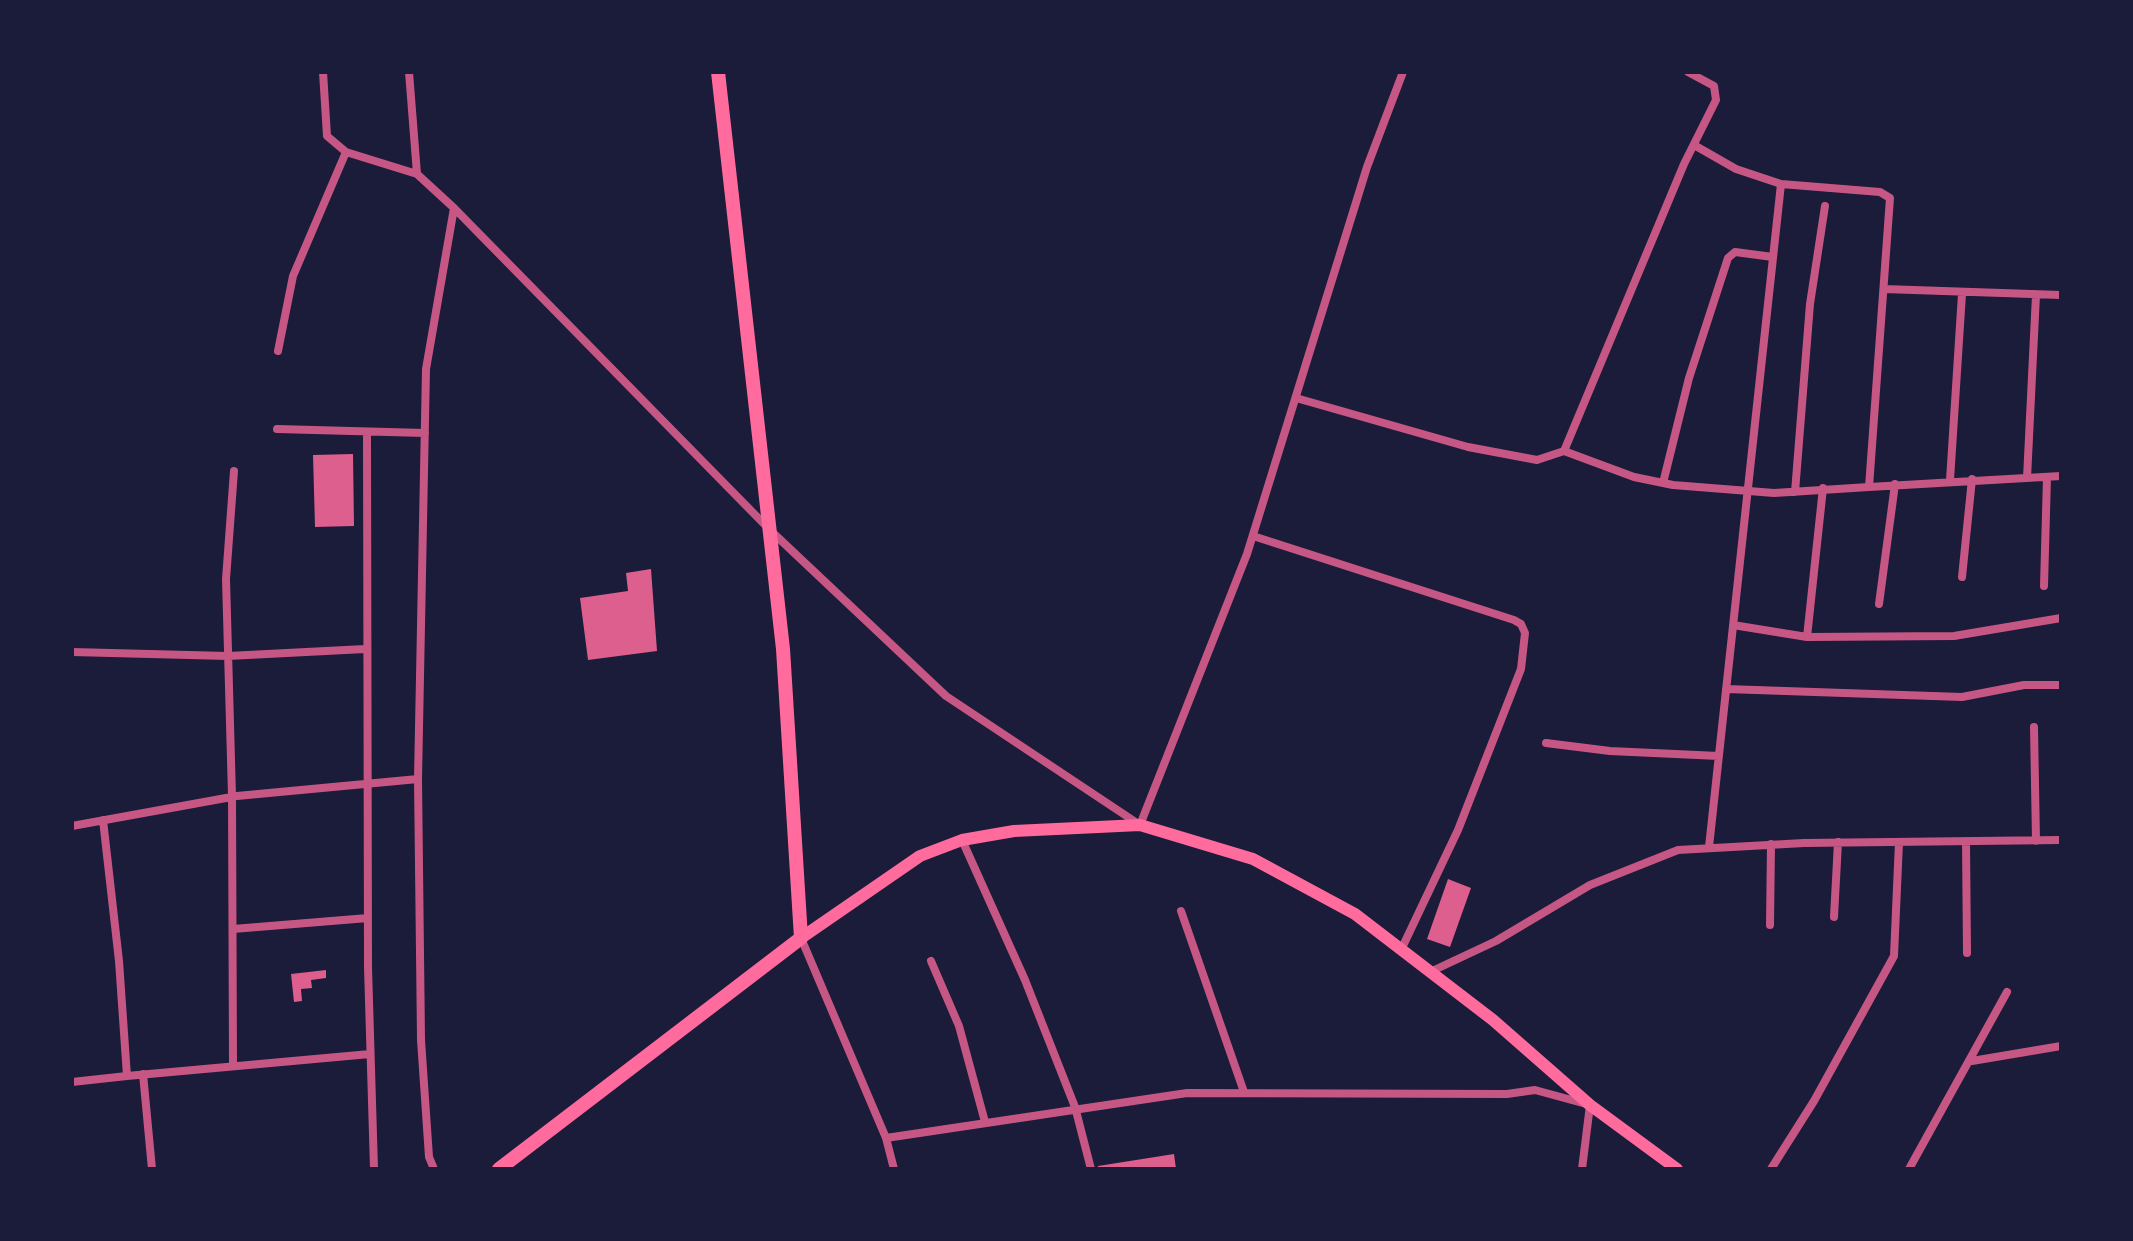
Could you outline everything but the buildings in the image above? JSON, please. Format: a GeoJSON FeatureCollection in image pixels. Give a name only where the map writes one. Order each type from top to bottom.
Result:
{"type":"FeatureCollection","features":[{"type":"Feature","properties":{"kind":"main road"},"geometry":{"type":"LineString","coordinates":[[718,72],[783,649],[801,938]]}},
{"type":"Feature","properties":{"kind":"main road"},"geometry":{"type":"LineString","coordinates":[[499,1169],[801,938],[920,856],[962,840],[1014,831],[1140,825],[1253,859],[1355,914],[1493,1020],[1590,1105],[1677,1169]]}},
{"type":"Feature","properties":{"kind":"street"},"geometry":{"type":"LineString","coordinates":[[323,72],[327,136],[346,152],[417,174],[771,531],[946,696],[1140,825],[1253,536],[1367,167],[1403,72]]}},
{"type":"Feature","properties":{"kind":"street"},"geometry":{"type":"LineString","coordinates":[[409,72],[417,174]]}},
{"type":"Feature","properties":{"kind":"street"},"geometry":{"type":"LineString","coordinates":[[1564,451],[1716,100],[1714,86],[1688,72]]}},
{"type":"Feature","properties":{"kind":"street"},"geometry":{"type":"LineString","coordinates":[[1694,145],[1736,169],[1781,184],[1880,192],[1890,198],[1869,487]]}},
{"type":"Feature","properties":{"kind":"street"},"geometry":{"type":"LineString","coordinates":[[278,351],[293,276],[346,152]]}},
{"type":"Feature","properties":{"kind":"street"},"geometry":{"type":"LineString","coordinates":[[1709,847],[1781,184]]}},
{"type":"Feature","properties":{"kind":"street"},"geometry":{"type":"LineString","coordinates":[[1795,492],[1810,304],[1825,206]]}},
{"type":"Feature","properties":{"kind":"street"},"geometry":{"type":"LineString","coordinates":[[434,1169],[429,1157],[421,1040],[418,779],[426,369],[454,208]]}},
{"type":"Feature","properties":{"kind":"street"},"geometry":{"type":"LineString","coordinates":[[1663,483],[1689,378],[1728,258],[1735,252],[1773,257]]}},
{"type":"Feature","properties":{"kind":"street"},"geometry":{"type":"LineString","coordinates":[[1884,289],[2061,295]]}},
{"type":"Feature","properties":{"kind":"street"},"geometry":{"type":"LineString","coordinates":[[1950,480],[1962,294]]}},
{"type":"Feature","properties":{"kind":"street"},"geometry":{"type":"LineString","coordinates":[[2027,478],[2036,295]]}},
{"type":"Feature","properties":{"kind":"street"},"geometry":{"type":"LineString","coordinates":[[1296,398],[1468,447],[1537,460],[1564,451],[1634,477],[1748,492],[2061,476]]}},
{"type":"Feature","properties":{"kind":"street"},"geometry":{"type":"LineString","coordinates":[[277,429],[425,433]]}},
{"type":"Feature","properties":{"kind":"street"},"geometry":{"type":"LineString","coordinates":[[367,432],[365,649],[374,1169]]}},
{"type":"Feature","properties":{"kind":"street"},"geometry":{"type":"LineString","coordinates":[[233,1065],[232,796],[226,579],[234,471]]}},
{"type":"Feature","properties":{"kind":"street"},"geometry":{"type":"LineString","coordinates":[[2044,586],[2047,477]]}},
{"type":"Feature","properties":{"kind":"street"},"geometry":{"type":"LineString","coordinates":[[1962,577],[1972,479]]}},
{"type":"Feature","properties":{"kind":"street"},"geometry":{"type":"LineString","coordinates":[[1879,604],[1895,484]]}},
{"type":"Feature","properties":{"kind":"street"},"geometry":{"type":"LineString","coordinates":[[1807,637],[1823,488]]}},
{"type":"Feature","properties":{"kind":"street"},"geometry":{"type":"LineString","coordinates":[[1253,536],[1514,620],[1521,624],[1525,633],[1521,669],[1458,830],[1401,950]]}},
{"type":"Feature","properties":{"kind":"street"},"geometry":{"type":"LineString","coordinates":[[1733,625],[1807,637],[1954,636],[2061,618]]}},
{"type":"Feature","properties":{"kind":"street"},"geometry":{"type":"LineString","coordinates":[[72,652],[228,656],[365,649]]}},
{"type":"Feature","properties":{"kind":"street"},"geometry":{"type":"LineString","coordinates":[[1726,689],[1962,697],[2024,685],[2061,685]]}},
{"type":"Feature","properties":{"kind":"street"},"geometry":{"type":"LineString","coordinates":[[2034,727],[2036,841]]}},
{"type":"Feature","properties":{"kind":"street"},"geometry":{"type":"LineString","coordinates":[[1546,743],[1610,751],[1719,756]]}},
{"type":"Feature","properties":{"kind":"street"},"geometry":{"type":"LineString","coordinates":[[72,826],[232,796],[418,779]]}},
{"type":"Feature","properties":{"kind":"street"},"geometry":{"type":"LineString","coordinates":[[103,820],[119,961],[127,1076]]}},
{"type":"Feature","properties":{"kind":"street"},"geometry":{"type":"LineString","coordinates":[[962,840],[1025,980],[1075,1107],[1091,1169]]}},
{"type":"Feature","properties":{"kind":"street"},"geometry":{"type":"LineString","coordinates":[[1430,972],[1496,941],[1590,885],[1678,850],[1838,842],[2061,840]]}},
{"type":"Feature","properties":{"kind":"street"},"geometry":{"type":"LineString","coordinates":[[1834,917],[1838,842]]}},
{"type":"Feature","properties":{"kind":"street"},"geometry":{"type":"LineString","coordinates":[[1771,1169],[1814,1101],[1894,956],[1899,842]]}},
{"type":"Feature","properties":{"kind":"street"},"geometry":{"type":"LineString","coordinates":[[1966,842],[1967,953]]}},
{"type":"Feature","properties":{"kind":"street"},"geometry":{"type":"LineString","coordinates":[[1770,925],[1771,844]]}},
{"type":"Feature","properties":{"kind":"street"},"geometry":{"type":"LineString","coordinates":[[1181,911],[1244,1092]]}},
{"type":"Feature","properties":{"kind":"street"},"geometry":{"type":"LineString","coordinates":[[233,929],[368,918]]}},
{"type":"Feature","properties":{"kind":"street"},"geometry":{"type":"LineString","coordinates":[[801,938],[886,1138],[894,1169]]}},
{"type":"Feature","properties":{"kind":"street"},"geometry":{"type":"LineString","coordinates":[[931,961],[959,1026],[985,1122]]}},
{"type":"Feature","properties":{"kind":"street"},"geometry":{"type":"LineString","coordinates":[[1909,1169],[1972,1061],[2007,992]]}},
{"type":"Feature","properties":{"kind":"street"},"geometry":{"type":"LineString","coordinates":[[1972,1061],[2061,1046]]}},
{"type":"Feature","properties":{"kind":"street"},"geometry":{"type":"LineString","coordinates":[[72,1082],[370,1054]]}},
{"type":"Feature","properties":{"kind":"street"},"geometry":{"type":"LineString","coordinates":[[143,1074],[152,1169]]}},
{"type":"Feature","properties":{"kind":"street"},"geometry":{"type":"LineString","coordinates":[[886,1138],[1075,1107],[1187,1093],[1507,1094],[1535,1090],[1590,1105],[1582,1169]]}}]}
